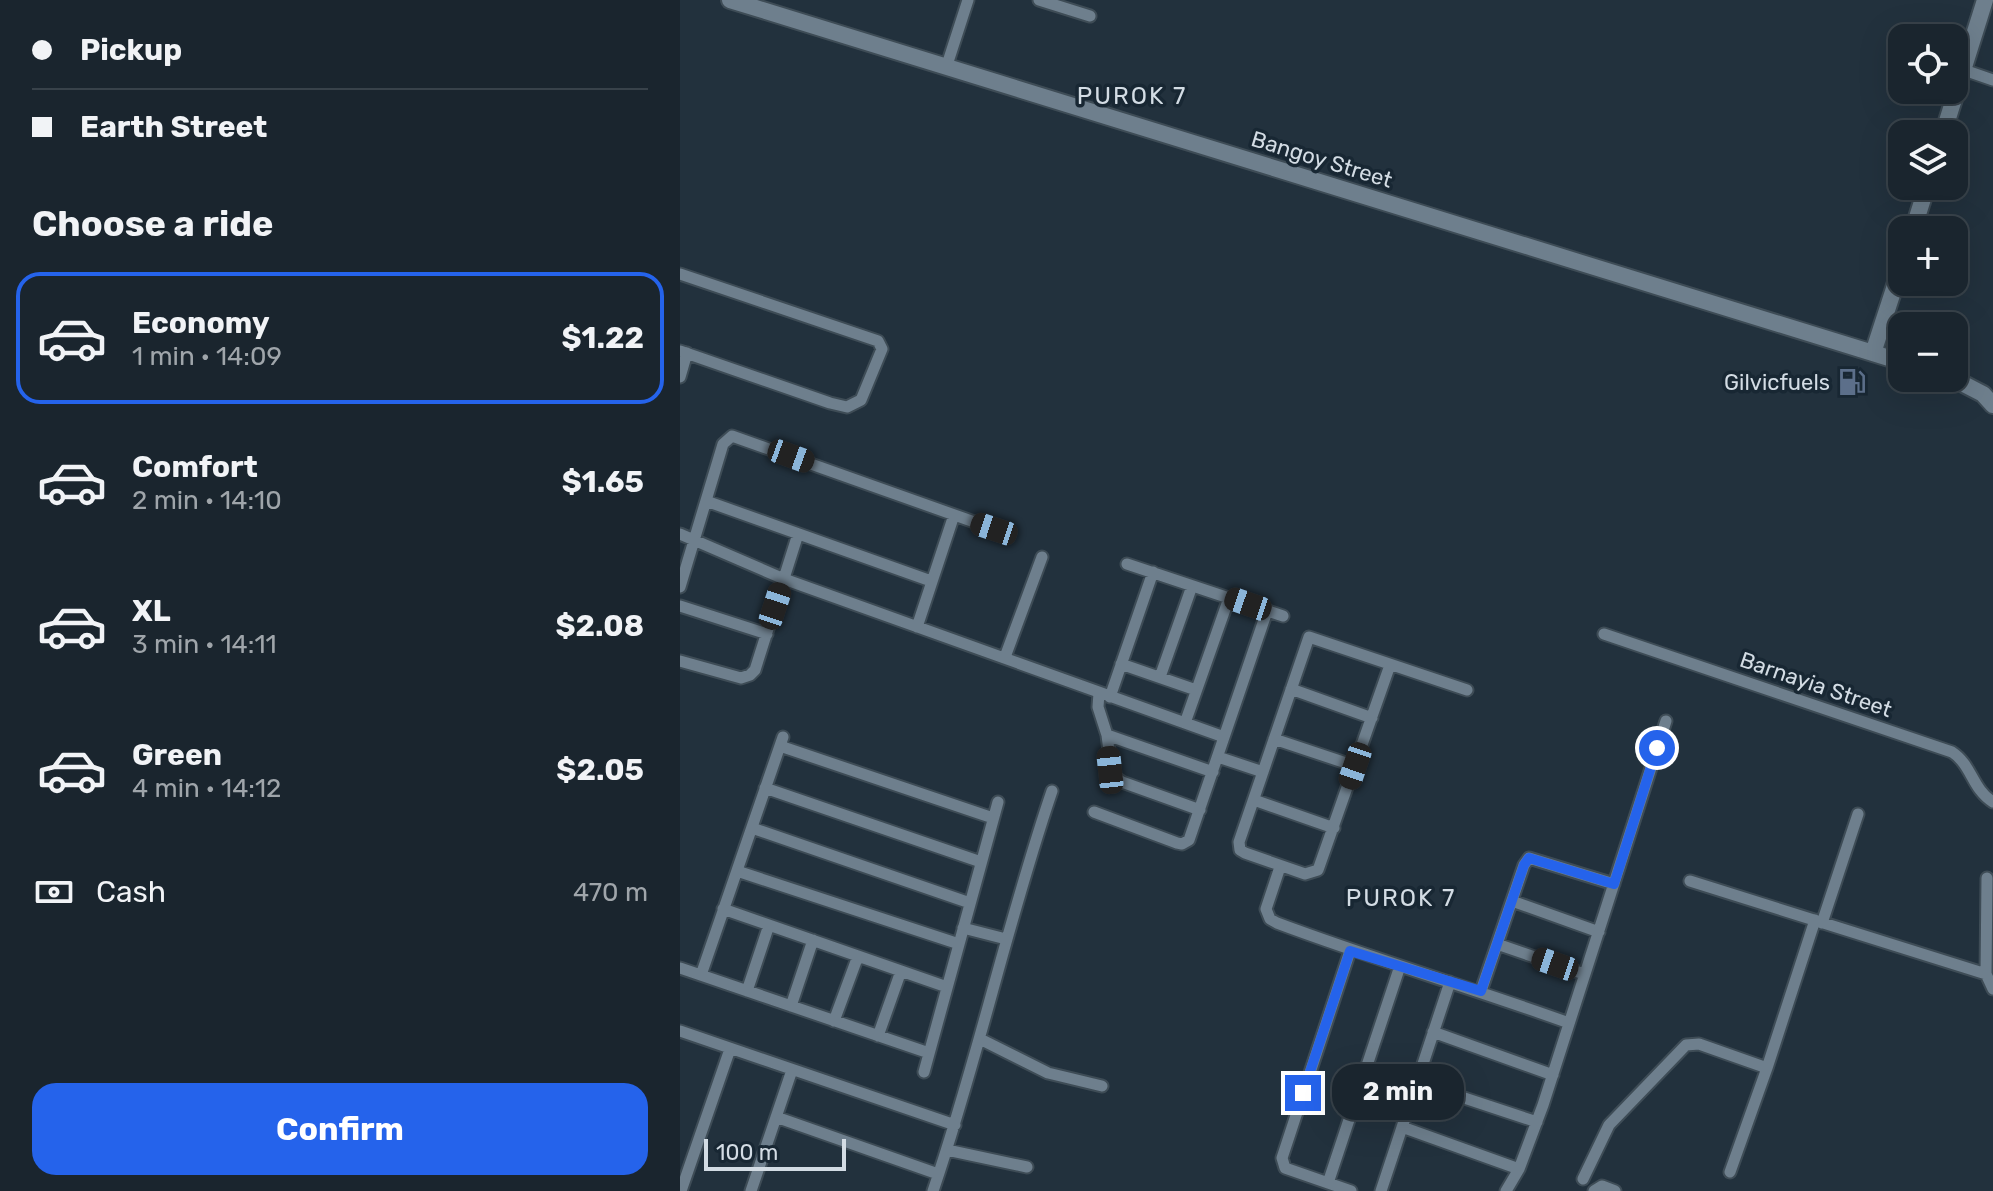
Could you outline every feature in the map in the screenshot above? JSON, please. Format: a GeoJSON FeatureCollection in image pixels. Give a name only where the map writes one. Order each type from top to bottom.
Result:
{"type":"FeatureCollection","features":[{"type":"Feature","properties":{"kind":"main road","name":"Bangoy Street"},"geometry":{"type":"LineString","coordinates":[[730,0],[1888,358]]}},
{"type":"Feature","properties":{"kind":"main road"},"geometry":{"type":"LineString","coordinates":[[1968,57],[1985,0]]}},
{"type":"Feature","properties":{"kind":"main road"},"geometry":{"type":"LineString","coordinates":[[1873,353],[1892,296]]}},
{"type":"Feature","properties":{"kind":"main road"},"geometry":{"type":"LineString","coordinates":[[1968,386],[1983,394],[1993,405]]}},
{"type":"Feature","properties":{"kind":"street"},"geometry":{"type":"LineString","coordinates":[[946,68],[968,0]]}},
{"type":"Feature","properties":{"kind":"street"},"geometry":{"type":"LineString","coordinates":[[1039,0],[1090,16]]}},
{"type":"Feature","properties":{"kind":"street"},"geometry":{"type":"LineString","coordinates":[[1968,71],[1993,80]]}},
{"type":"Feature","properties":{"kind":"street"},"geometry":{"type":"LineString","coordinates":[[680,274],[878,341],[882,345],[861,400],[847,407],[684,352],[680,377]]}},
{"type":"Feature","properties":{"kind":"street"},"geometry":{"type":"LineString","coordinates":[[680,587],[723,444],[728,438],[737,437],[994,529]]}},
{"type":"Feature","properties":{"kind":"street"},"geometry":{"type":"LineString","coordinates":[[706,501],[931,581]]}},
{"type":"Feature","properties":{"kind":"street"},"geometry":{"type":"LineString","coordinates":[[917,627],[954,515]]}},
{"type":"Feature","properties":{"kind":"street"},"geometry":{"type":"LineString","coordinates":[[680,534],[784,579],[1224,737]]}},
{"type":"Feature","properties":{"kind":"street"},"geometry":{"type":"LineString","coordinates":[[680,661],[747,677],[755,670],[798,534]]}},
{"type":"Feature","properties":{"kind":"street"},"geometry":{"type":"LineString","coordinates":[[1005,657],[1042,557]]}},
{"type":"Feature","properties":{"kind":"street"},"geometry":{"type":"LineString","coordinates":[[1127,564],[1283,616]]}},
{"type":"Feature","properties":{"kind":"street"},"geometry":{"type":"LineString","coordinates":[[1153,572],[1121,664],[1099,713],[1107,735],[1110,770],[1115,779],[1200,810]]}},
{"type":"Feature","properties":{"kind":"street"},"geometry":{"type":"LineString","coordinates":[[1160,677],[1192,586]]}},
{"type":"Feature","properties":{"kind":"street"},"geometry":{"type":"LineString","coordinates":[[1185,723],[1229,598]]}},
{"type":"Feature","properties":{"kind":"street"},"geometry":{"type":"LineString","coordinates":[[680,606],[767,634]]}},
{"type":"Feature","properties":{"kind":"street"},"geometry":{"type":"LineString","coordinates":[[1094,812],[1182,844],[1189,840],[1267,611]]}},
{"type":"Feature","properties":{"kind":"street","name":"Barnayia Street"},"geometry":{"type":"LineString","coordinates":[[1604,634],[1952,752],[1968,767],[1983,795],[1993,802]]}},
{"type":"Feature","properties":{"kind":"street"},"geometry":{"type":"LineString","coordinates":[[1390,665],[1321,866],[1315,873],[1305,874],[1240,850],[1239,842],[1309,637],[1467,690]]}},
{"type":"Feature","properties":{"kind":"street"},"geometry":{"type":"LineString","coordinates":[[1121,664],[1196,690]]}},
{"type":"Feature","properties":{"kind":"street"},"geometry":{"type":"LineString","coordinates":[[1291,689],[1372,718]]}},
{"type":"Feature","properties":{"kind":"street"},"geometry":{"type":"LineString","coordinates":[[1506,1191],[1519,1169],[1553,1075],[1666,721]]}},
{"type":"Feature","properties":{"kind":"street"},"geometry":{"type":"LineString","coordinates":[[1107,735],[1213,772]]}},
{"type":"Feature","properties":{"kind":"street"},"geometry":{"type":"LineString","coordinates":[[1274,739],[1355,766]]}},
{"type":"Feature","properties":{"kind":"street"},"geometry":{"type":"LineString","coordinates":[[701,975],[782,742],[993,818]]}},
{"type":"Feature","properties":{"kind":"street"},"geometry":{"type":"LineString","coordinates":[[1218,757],[1263,772]]}},
{"type":"Feature","properties":{"kind":"street"},"geometry":{"type":"LineString","coordinates":[[765,788],[981,862]]}},
{"type":"Feature","properties":{"kind":"street"},"geometry":{"type":"LineString","coordinates":[[933,1191],[1052,791]]}},
{"type":"Feature","properties":{"kind":"street"},"geometry":{"type":"LineString","coordinates":[[1254,800],[1334,828]]}},
{"type":"Feature","properties":{"kind":"street"},"geometry":{"type":"LineString","coordinates":[[924,1072],[998,802]]}},
{"type":"Feature","properties":{"kind":"street"},"geometry":{"type":"LineString","coordinates":[[1730,1172],[1858,814]]}},
{"type":"Feature","properties":{"kind":"street"},"geometry":{"type":"LineString","coordinates":[[752,828],[970,903]]}},
{"type":"Feature","properties":{"kind":"street"},"geometry":{"type":"LineString","coordinates":[[1481,991],[1524,865],[1532,857],[1614,884]]}},
{"type":"Feature","properties":{"kind":"street"},"geometry":{"type":"LineString","coordinates":[[1280,867],[1267,901],[1270,919],[1350,951],[1481,991],[1569,1023]]}},
{"type":"Feature","properties":{"kind":"street"},"geometry":{"type":"LineString","coordinates":[[737,871],[959,944]]}},
{"type":"Feature","properties":{"kind":"street"},"geometry":{"type":"LineString","coordinates":[[1987,878],[1986,974],[1993,989]]}},
{"type":"Feature","properties":{"kind":"street"},"geometry":{"type":"LineString","coordinates":[[1690,881],[1986,974]]}},
{"type":"Feature","properties":{"kind":"street"},"geometry":{"type":"LineString","coordinates":[[1512,901],[1599,932]]}},
{"type":"Feature","properties":{"kind":"street"},"geometry":{"type":"LineString","coordinates":[[723,909],[947,987]]}},
{"type":"Feature","properties":{"kind":"street"},"geometry":{"type":"LineString","coordinates":[[964,924],[1007,936]]}},
{"type":"Feature","properties":{"kind":"street"},"geometry":{"type":"LineString","coordinates":[[747,991],[769,925]]}},
{"type":"Feature","properties":{"kind":"street"},"geometry":{"type":"LineString","coordinates":[[791,1006],[813,940]]}},
{"type":"Feature","properties":{"kind":"street"},"geometry":{"type":"LineString","coordinates":[[1497,944],[1584,974]]}},
{"type":"Feature","properties":{"kind":"street"},"geometry":{"type":"LineString","coordinates":[[1350,951],[1282,1163],[1285,1168],[1351,1191]]}},
{"type":"Feature","properties":{"kind":"street"},"geometry":{"type":"LineString","coordinates":[[834,1021],[858,956]]}},
{"type":"Feature","properties":{"kind":"street"},"geometry":{"type":"LineString","coordinates":[[1328,1183],[1400,966]]}},
{"type":"Feature","properties":{"kind":"street"},"geometry":{"type":"LineString","coordinates":[[680,968],[929,1053]]}},
{"type":"Feature","properties":{"kind":"street"},"geometry":{"type":"LineString","coordinates":[[878,1036],[901,971]]}},
{"type":"Feature","properties":{"kind":"street"},"geometry":{"type":"LineString","coordinates":[[1381,1191],[1450,982]]}},
{"type":"Feature","properties":{"kind":"street"},"geometry":{"type":"LineString","coordinates":[[680,1031],[955,1125]]}},
{"type":"Feature","properties":{"kind":"street"},"geometry":{"type":"LineString","coordinates":[[1433,1032],[1553,1075]]}},
{"type":"Feature","properties":{"kind":"street"},"geometry":{"type":"LineString","coordinates":[[980,1039],[1048,1073],[1102,1086]]}},
{"type":"Feature","properties":{"kind":"street"},"geometry":{"type":"LineString","coordinates":[[1583,1179],[1609,1125],[1686,1045],[1699,1044],[1767,1068]]}},
{"type":"Feature","properties":{"kind":"street"},"geometry":{"type":"LineString","coordinates":[[681,1191],[730,1049]]}},
{"type":"Feature","properties":{"kind":"street"},"geometry":{"type":"LineString","coordinates":[[753,1190],[792,1070]]}},
{"type":"Feature","properties":{"kind":"street"},"geometry":{"type":"LineString","coordinates":[[1416,1082],[1537,1122]]}},
{"type":"Feature","properties":{"kind":"street"},"geometry":{"type":"LineString","coordinates":[[776,1117],[938,1174]]}},
{"type":"Feature","properties":{"kind":"street"},"geometry":{"type":"LineString","coordinates":[[1402,1127],[1519,1169]]}},
{"type":"Feature","properties":{"kind":"street"},"geometry":{"type":"LineString","coordinates":[[947,1150],[1027,1167]]}},
{"type":"Feature","properties":{"kind":"street"},"geometry":{"type":"LineString","coordinates":[[1594,1191],[1598,1186],[1615,1191]]}},
{"type":"Feature","properties":{"kind":"place","name":"Gilvicfuels"},"geometry":{"type":"Point","coordinates":[1852,382]}},
{"type":"Feature","properties":{"kind":"district","name":"PUROK 7"},"geometry":{"type":"Point","coordinates":[1132,96]}},
{"type":"Feature","properties":{"kind":"district","name":"PUROK 7"},"geometry":{"type":"Point","coordinates":[1401,898]}},
{"type":"Feature","properties":{"kind":"route"},"geometry":{"type":"LineString","coordinates":[[1303,1093],[1350,951],[1481,991],[1529,858],[1614,884],[1657,748]]}}]}
